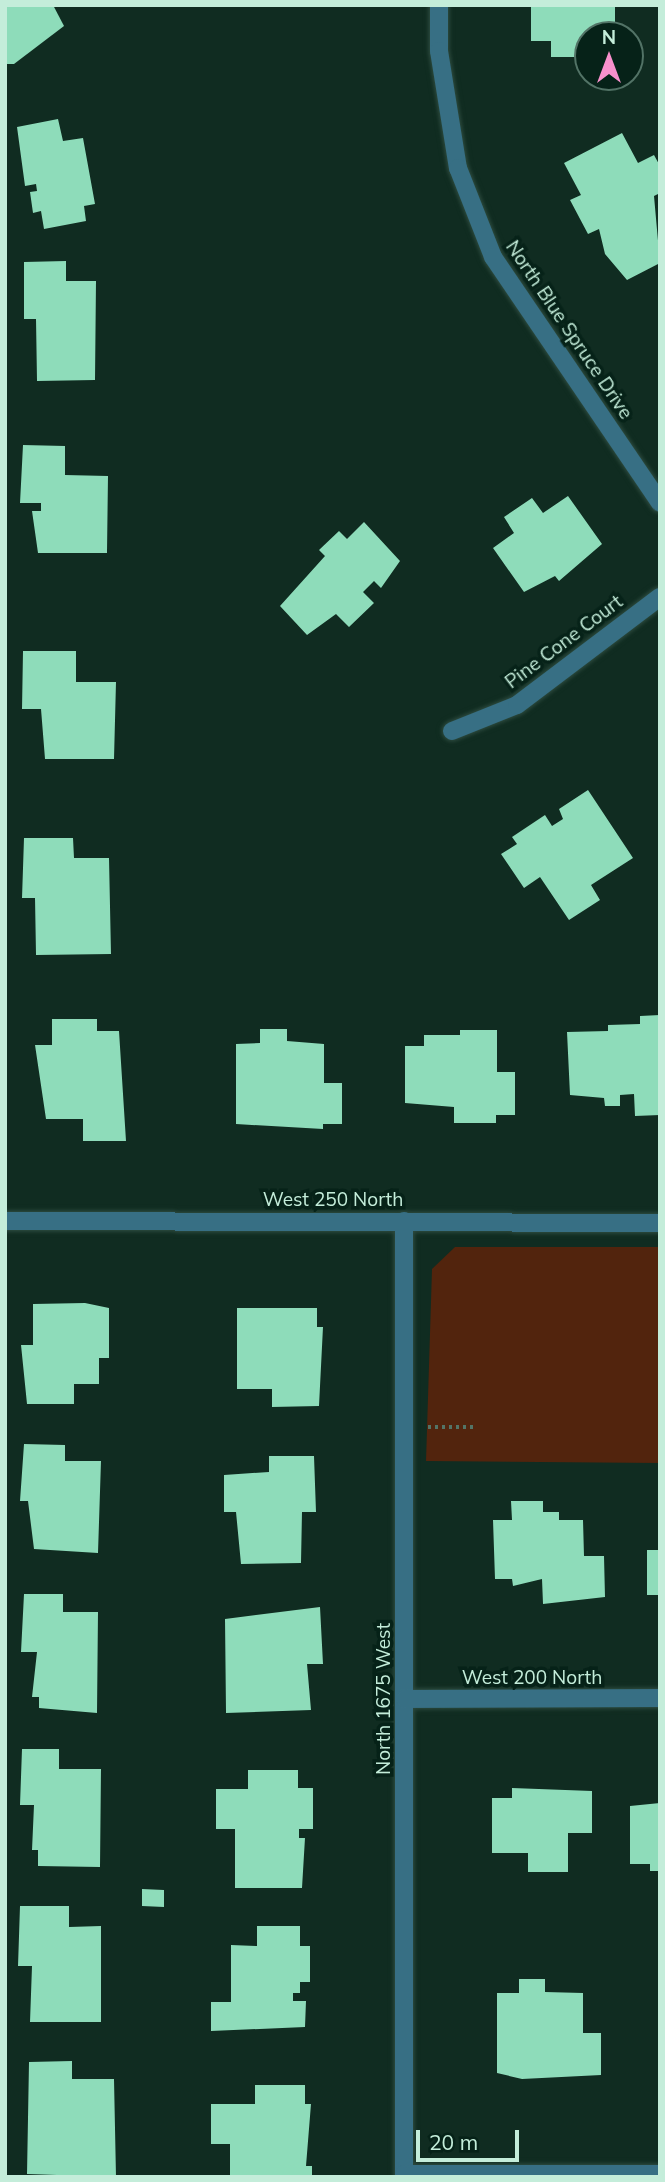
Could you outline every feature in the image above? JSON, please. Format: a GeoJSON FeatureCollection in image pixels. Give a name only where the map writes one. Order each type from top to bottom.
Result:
{"type":"FeatureCollection","features":[{"type":"Feature","properties":{"kind":"street","name":"North Blue Spruce Drive"},"geometry":{"type":"LineString","coordinates":[[439,5],[439,51],[458,168],[493,257],[660,503]]}},
{"type":"Feature","properties":{"kind":"street","name":"Pine Cone Court"},"geometry":{"type":"LineString","coordinates":[[452,731],[517,705],[660,597]]}},
{"type":"Feature","properties":{"kind":"street","name":"West 250 North"},"geometry":{"type":"LineString","coordinates":[[5,1221],[660,1223]]}},
{"type":"Feature","properties":{"kind":"street","name":"North 1675 West"},"geometry":{"type":"LineString","coordinates":[[404,1222],[404,2175]]}},
{"type":"Feature","properties":{"kind":"street","name":"West 200 North"},"geometry":{"type":"LineString","coordinates":[[405,1699],[660,1698]]}},
{"type":"Feature","properties":{"kind":"street"},"geometry":{"type":"LineString","coordinates":[[404,2175],[660,2174]]}},
{"type":"Feature","properties":{"kind":"path"},"geometry":{"type":"LineString","coordinates":[[427,1427],[474,1427]]}},
{"type":"Feature","properties":{"kind":"shaded area"},"geometry":{"type":"Polygon","coordinates":[[[455,1247],[660,1247],[660,1463],[426,1461],[432,1269],[455,1247]]]}},
{"type":"Feature","properties":{"kind":"building"},"geometry":{"type":"Polygon","coordinates":[[[5,5],[53,5],[64,26],[14,64],[5,64],[5,5]]]}},
{"type":"Feature","properties":{"kind":"building"},"geometry":{"type":"Polygon","coordinates":[[[531,5],[615,5],[615,21],[574,21],[574,57],[551,57],[551,41],[531,41],[531,5]]]}},
{"type":"Feature","properties":{"kind":"building"},"geometry":{"type":"Polygon","coordinates":[[[58,119],[63,141],[83,138],[95,204],[84,206],[86,221],[44,229],[41,211],[33,213],[30,192],[37,191],[36,184],[25,186],[17,127],[58,119]]]}},
{"type":"Feature","properties":{"kind":"building"},"geometry":{"type":"Polygon","coordinates":[[[622,133],[638,163],[654,155],[660,166],[660,193],[654,196],[660,263],[627,280],[605,254],[599,229],[588,234],[570,200],[581,195],[564,163],[622,133]]]}},
{"type":"Feature","properties":{"kind":"building"},"geometry":{"type":"Polygon","coordinates":[[[66,261],[66,281],[96,281],[95,380],[37,381],[36,319],[24,319],[24,262],[66,261]]]}},
{"type":"Feature","properties":{"kind":"building"},"geometry":{"type":"Polygon","coordinates":[[[23,445],[65,446],[65,475],[108,476],[107,553],[38,553],[32,511],[41,511],[41,503],[20,503],[23,445]]]}},
{"type":"Feature","properties":{"kind":"building"},"geometry":{"type":"Polygon","coordinates":[[[568,496],[602,544],[559,581],[555,576],[524,592],[493,548],[514,533],[504,517],[532,498],[543,513],[568,496]]]}},
{"type":"Feature","properties":{"kind":"building"},"geometry":{"type":"Polygon","coordinates":[[[364,522],[400,561],[381,588],[374,581],[363,592],[374,603],[349,627],[336,614],[307,635],[280,606],[325,556],[319,550],[339,531],[347,539],[364,522]]]}},
{"type":"Feature","properties":{"kind":"building"},"geometry":{"type":"Polygon","coordinates":[[[23,651],[76,651],[76,682],[116,682],[114,759],[45,759],[41,709],[22,709],[23,651]]]}},
{"type":"Feature","properties":{"kind":"building"},"geometry":{"type":"Polygon","coordinates":[[[588,790],[633,858],[591,885],[600,900],[569,920],[540,877],[524,888],[501,854],[517,844],[512,837],[545,815],[552,826],[563,819],[559,809],[588,790]]]}},
{"type":"Feature","properties":{"kind":"building"},"geometry":{"type":"Polygon","coordinates":[[[24,838],[73,838],[74,858],[109,858],[111,954],[36,955],[35,898],[22,898],[24,838]]]}},
{"type":"Feature","properties":{"kind":"building"},"geometry":{"type":"Polygon","coordinates":[[[660,1015],[660,1115],[635,1116],[634,1094],[620,1095],[620,1106],[605,1106],[604,1098],[570,1095],[567,1032],[608,1031],[608,1025],[640,1024],[640,1016],[660,1015]]]}},
{"type":"Feature","properties":{"kind":"building"},"geometry":{"type":"Polygon","coordinates":[[[52,1019],[97,1019],[97,1031],[119,1031],[126,1141],[83,1141],[83,1119],[46,1119],[35,1045],[52,1045],[52,1019]]]}},
{"type":"Feature","properties":{"kind":"building"},"geometry":{"type":"Polygon","coordinates":[[[260,1029],[287,1029],[287,1041],[324,1044],[324,1083],[342,1083],[342,1124],[323,1124],[323,1129],[236,1124],[236,1044],[260,1043],[260,1029]]]}},
{"type":"Feature","properties":{"kind":"building"},"geometry":{"type":"Polygon","coordinates":[[[460,1030],[497,1030],[497,1072],[515,1072],[515,1115],[496,1115],[496,1123],[454,1123],[454,1107],[405,1103],[405,1046],[424,1046],[424,1035],[460,1035],[460,1030]]]}},
{"type":"Feature","properties":{"kind":"building"},"geometry":{"type":"Polygon","coordinates":[[[85,1303],[109,1308],[109,1358],[99,1358],[99,1384],[74,1384],[74,1404],[27,1404],[21,1345],[33,1345],[33,1304],[85,1303]]]}},
{"type":"Feature","properties":{"kind":"building"},"geometry":{"type":"Polygon","coordinates":[[[237,1308],[317,1308],[317,1327],[323,1327],[319,1406],[272,1407],[272,1389],[237,1389],[237,1308]]]}},
{"type":"Feature","properties":{"kind":"building"},"geometry":{"type":"Polygon","coordinates":[[[24,1444],[65,1445],[65,1461],[101,1461],[98,1553],[34,1549],[28,1501],[20,1501],[24,1444]]]}},
{"type":"Feature","properties":{"kind":"building"},"geometry":{"type":"Polygon","coordinates":[[[269,1456],[314,1456],[316,1512],[302,1512],[301,1563],[241,1564],[236,1512],[224,1512],[224,1475],[269,1472],[269,1456]]]}},
{"type":"Feature","properties":{"kind":"building"},"geometry":{"type":"Polygon","coordinates":[[[511,1501],[543,1501],[543,1512],[559,1512],[559,1520],[583,1520],[584,1556],[604,1556],[605,1597],[543,1604],[542,1579],[513,1586],[512,1579],[495,1579],[493,1520],[512,1520],[511,1501]]]}},
{"type":"Feature","properties":{"kind":"building"},"geometry":{"type":"Polygon","coordinates":[[[647,1550],[660,1550],[660,1595],[647,1595],[647,1550]]]}},
{"type":"Feature","properties":{"kind":"building"},"geometry":{"type":"Polygon","coordinates":[[[24,1594],[63,1594],[63,1612],[98,1612],[97,1713],[39,1708],[39,1697],[32,1697],[37,1652],[21,1652],[24,1594]]]}},
{"type":"Feature","properties":{"kind":"building"},"geometry":{"type":"Polygon","coordinates":[[[320,1607],[323,1664],[307,1664],[311,1710],[226,1713],[225,1619],[320,1607]]]}},
{"type":"Feature","properties":{"kind":"building"},"geometry":{"type":"Polygon","coordinates":[[[22,1749],[59,1749],[59,1769],[101,1769],[100,1867],[38,1866],[38,1850],[32,1850],[34,1805],[20,1805],[22,1749]]]}},
{"type":"Feature","properties":{"kind":"building"},"geometry":{"type":"Polygon","coordinates":[[[248,1770],[298,1770],[298,1788],[313,1788],[313,1829],[299,1829],[299,1838],[305,1838],[302,1888],[235,1888],[235,1829],[216,1829],[216,1789],[248,1789],[248,1770]]]}},
{"type":"Feature","properties":{"kind":"building"},"geometry":{"type":"Polygon","coordinates":[[[512,1788],[592,1791],[592,1833],[568,1833],[568,1872],[528,1872],[528,1853],[492,1853],[492,1798],[512,1798],[512,1788]]]}},
{"type":"Feature","properties":{"kind":"building"},"geometry":{"type":"Polygon","coordinates":[[[660,1803],[660,1871],[650,1871],[650,1864],[630,1864],[630,1806],[660,1803]]]}},
{"type":"Feature","properties":{"kind":"building"},"geometry":{"type":"Polygon","coordinates":[[[142,1889],[164,1890],[164,1907],[142,1906],[142,1889]]]}},
{"type":"Feature","properties":{"kind":"building"},"geometry":{"type":"Polygon","coordinates":[[[20,1906],[69,1906],[69,1927],[101,1926],[101,2022],[30,2022],[32,1966],[18,1966],[20,1906]]]}},
{"type":"Feature","properties":{"kind":"building"},"geometry":{"type":"Polygon","coordinates":[[[257,1926],[300,1926],[300,1946],[310,1946],[310,1982],[300,1982],[300,1993],[293,1993],[293,2001],[306,2001],[305,2027],[211,2031],[211,2002],[231,2002],[231,1945],[257,1946],[257,1926]]]}},
{"type":"Feature","properties":{"kind":"building"},"geometry":{"type":"Polygon","coordinates":[[[519,1979],[545,1979],[545,1992],[583,1993],[583,2033],[601,2033],[601,2075],[522,2079],[497,2073],[497,1993],[519,1993],[519,1979]]]}},
{"type":"Feature","properties":{"kind":"building"},"geometry":{"type":"Polygon","coordinates":[[[72,2061],[72,2079],[114,2079],[116,2177],[27,2174],[29,2062],[72,2061]]]}},
{"type":"Feature","properties":{"kind":"building"},"geometry":{"type":"Polygon","coordinates":[[[255,2085],[305,2085],[305,2104],[311,2104],[306,2166],[312,2166],[312,2177],[230,2177],[230,2144],[211,2144],[211,2104],[255,2104],[255,2085]]]}}]}
